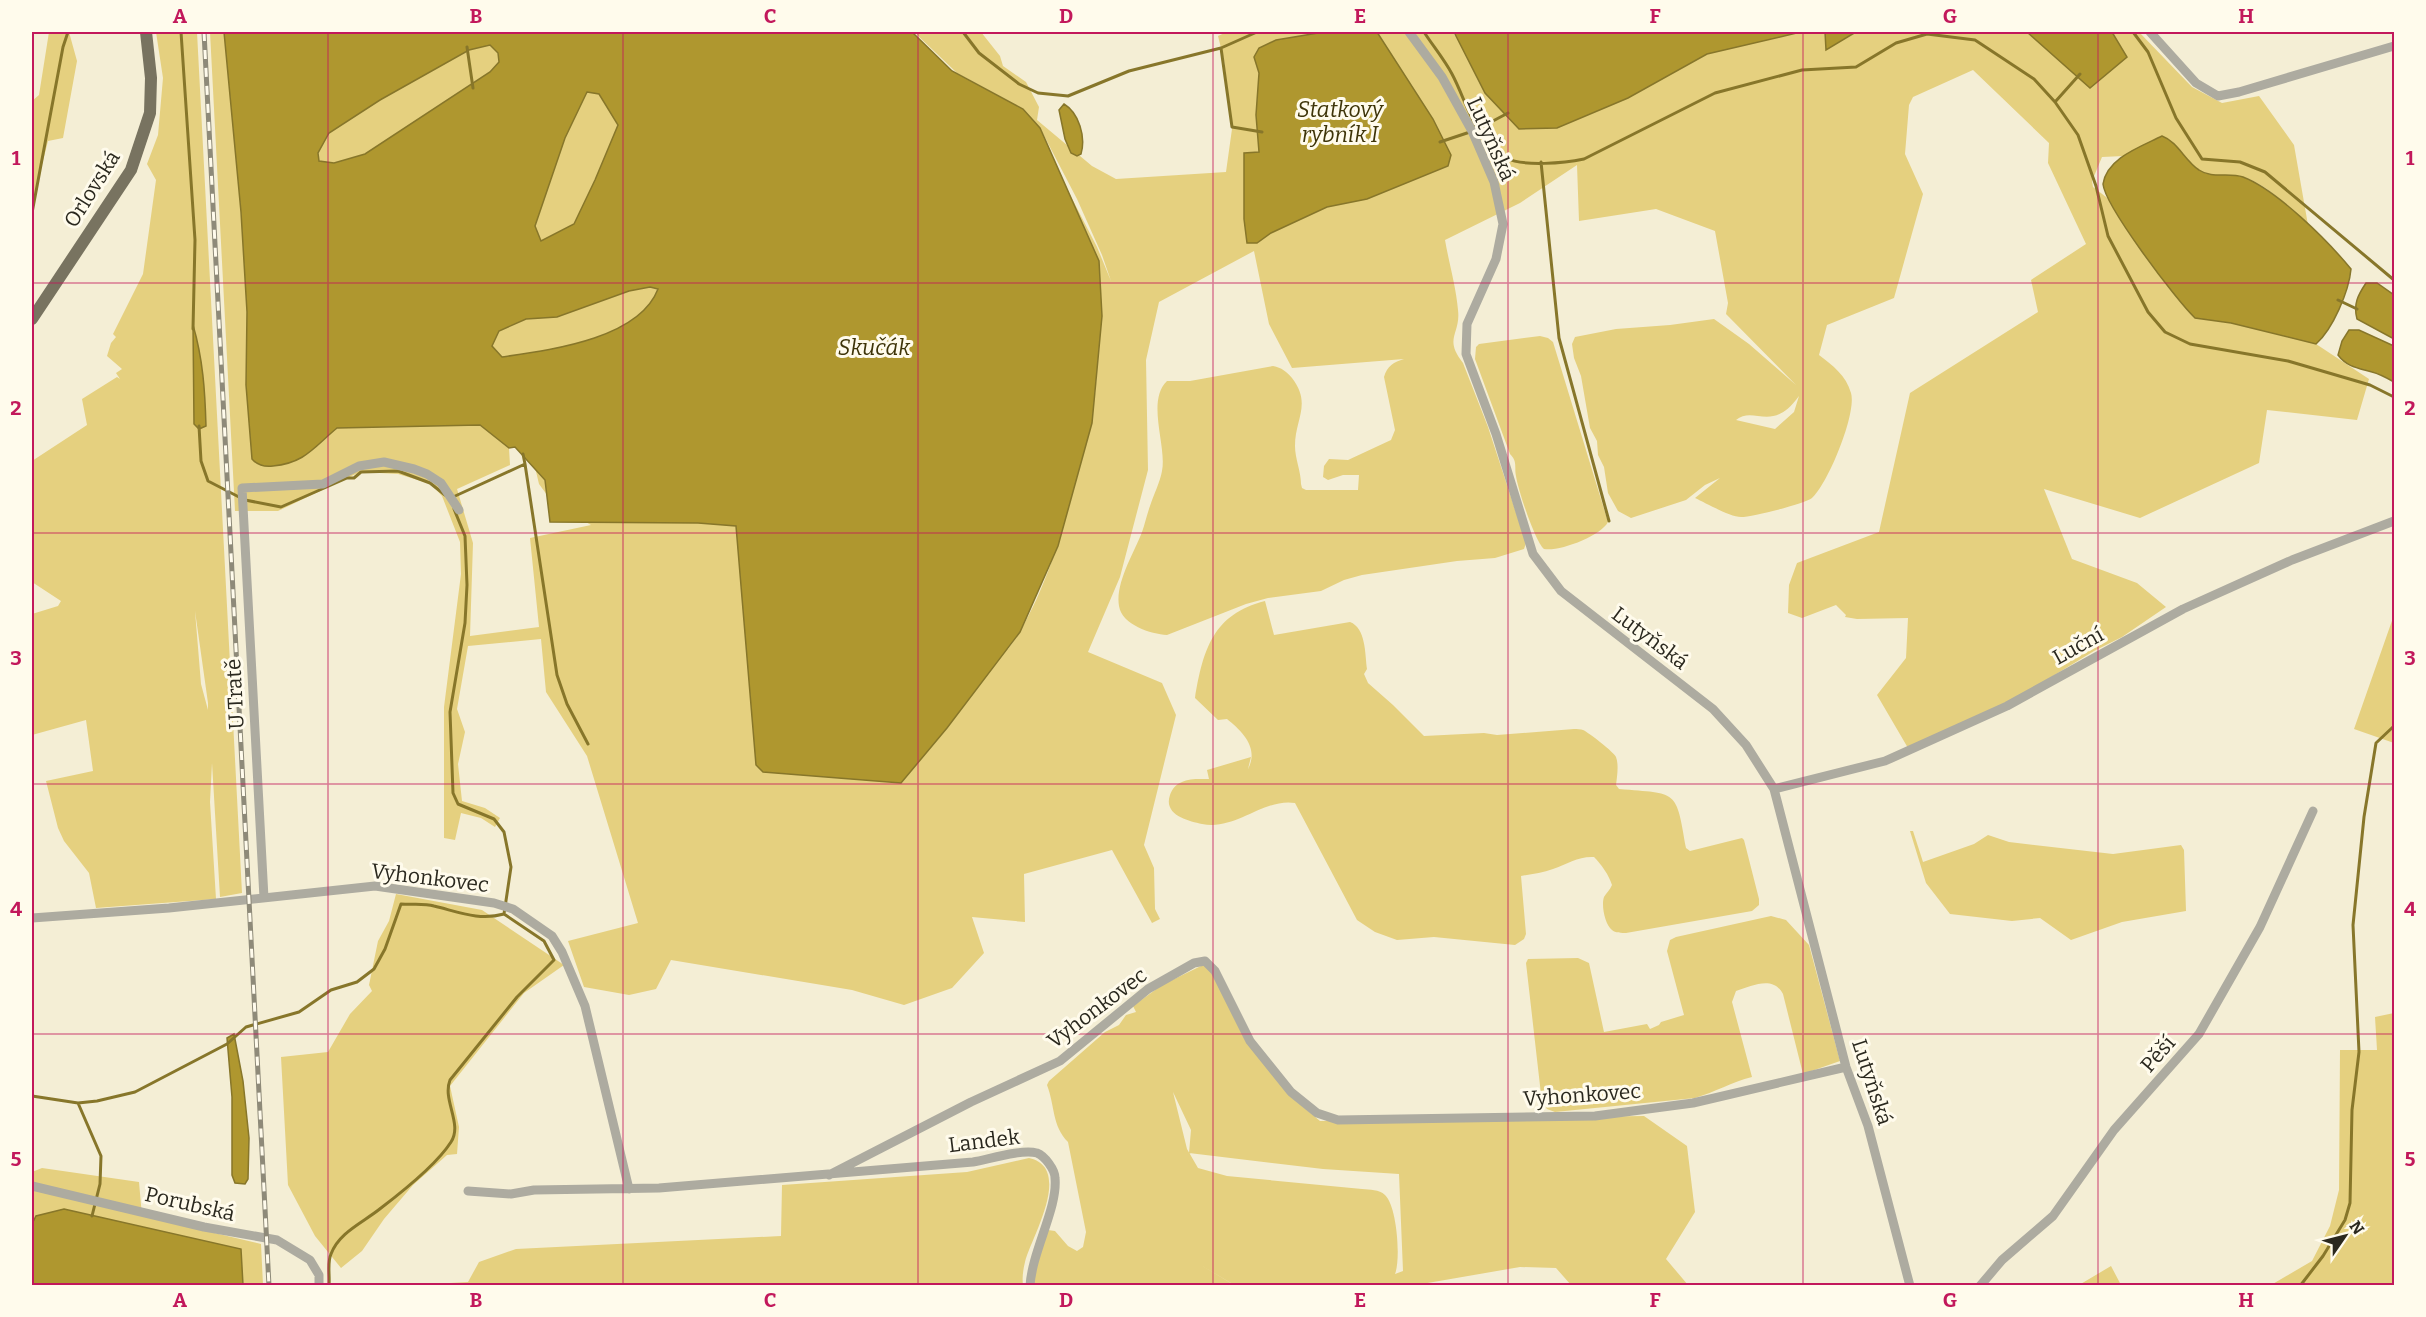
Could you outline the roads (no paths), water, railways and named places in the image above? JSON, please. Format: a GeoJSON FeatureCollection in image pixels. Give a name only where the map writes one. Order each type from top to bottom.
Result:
{"type":"FeatureCollection","features":[{"type":"Feature","properties":{"kind":"main road","name":"Orlovská"},"geometry":{"type":"LineString","coordinates":[[32,319],[131,170],[150,113],[151,78],[146,32]]}},
{"type":"Feature","properties":{"kind":"street","name":"Lutyňská"},"geometry":{"type":"LineString","coordinates":[[1409,32],[1447,86],[1472,131],[1494,182],[1503,224],[1496,259],[1467,324],[1466,354],[1496,434],[1533,554],[1561,591],[1713,709],[1746,746],[1774,789],[1846,1067],[1868,1126],[1910,1286]]}},
{"type":"Feature","properties":{"kind":"street"},"geometry":{"type":"LineString","coordinates":[[2150,32],[2196,83],[2218,96],[2239,92],[2394,46]]}},
{"type":"Feature","properties":{"kind":"street","name":"U Tratě"},"geometry":{"type":"LineString","coordinates":[[264,898],[242,490],[323,484],[359,466],[384,462],[427,474],[441,483],[457,507]]}},
{"type":"Feature","properties":{"kind":"street","name":"Luční"},"geometry":{"type":"LineString","coordinates":[[1774,789],[1885,761],[2007,706],[2183,609],[2292,560],[2394,521]]}},
{"type":"Feature","properties":{"kind":"street","name":"Pěší"},"geometry":{"type":"LineString","coordinates":[[1980,1286],[2002,1260],[2053,1216],[2114,1130],[2199,1034],[2260,927],[2313,811]]}},
{"type":"Feature","properties":{"kind":"street","name":"Vyhonkovec"},"geometry":{"type":"LineString","coordinates":[[32,918],[375,886],[499,905],[511,909],[552,936],[562,952],[585,1006],[629,1189]]}},
{"type":"Feature","properties":{"kind":"street","name":"Vyhonkovec"},"geometry":{"type":"LineString","coordinates":[[468,1191],[511,1194],[534,1191],[659,1188],[829,1174],[971,1102],[1060,1061],[1148,989],[1194,963],[1205,961],[1215,971],[1250,1041],[1291,1092],[1317,1113],[1338,1120],[1595,1116],[1693,1103],[1846,1067]]}},
{"type":"Feature","properties":{"kind":"street","name":"Landek"},"geometry":{"type":"LineString","coordinates":[[829,1174],[973,1162],[1024,1153],[1038,1153],[1048,1162],[1056,1177],[1050,1208],[1033,1261],[1030,1286]]}},
{"type":"Feature","properties":{"kind":"street","name":"Porubská"},"geometry":{"type":"LineString","coordinates":[[32,1186],[204,1227],[277,1240],[310,1260],[319,1275],[319,1286]]}},
{"type":"Feature","properties":{"kind":"water","name":"Skučák"},"geometry":{"type":"Polygon","coordinates":[[[224,32],[912,32],[952,71],[1023,109],[1040,128],[1099,261],[1102,316],[1092,423],[1058,546],[1020,632],[947,728],[901,783],[763,772],[756,765],[736,526],[698,523],[550,522],[545,480],[515,447],[509,448],[480,425],[337,428],[308,453],[293,461],[267,466],[252,459],[246,385],[247,312],[241,212],[224,32]],[[490,45],[469,50],[380,100],[329,133],[318,153],[319,161],[334,163],[365,154],[490,72],[499,62],[498,53],[490,45]],[[587,92],[565,138],[535,226],[541,241],[574,224],[618,125],[599,94],[587,92]],[[650,287],[629,291],[557,317],[526,319],[499,331],[492,346],[502,357],[567,346],[613,331],[632,320],[648,306],[658,289],[650,287]]]}},
{"type":"Feature","properties":{"kind":"water","name":"Statkový rybník I"},"geometry":{"type":"Polygon","coordinates":[[[1324,32],[1377,32],[1433,119],[1451,155],[1448,166],[1367,199],[1327,207],[1271,233],[1257,243],[1247,243],[1244,219],[1244,153],[1259,152],[1256,115],[1259,73],[1254,57],[1259,48],[1276,40],[1324,32]]]}},
{"type":"Feature","properties":{"kind":"water"},"geometry":{"type":"Polygon","coordinates":[[[1454,32],[1797,33],[1707,54],[1628,98],[1557,128],[1519,129],[1485,93],[1454,32]]]}},
{"type":"Feature","properties":{"kind":"water"},"geometry":{"type":"Polygon","coordinates":[[[1825,32],[1856,32],[1826,50],[1825,32]]]}},
{"type":"Feature","properties":{"kind":"water"},"geometry":{"type":"Polygon","coordinates":[[[2027,32],[2112,32],[2127,57],[2090,88],[2027,32]]]}},
{"type":"Feature","properties":{"kind":"water"},"geometry":{"type":"Polygon","coordinates":[[[1064,104],[1074,113],[1082,133],[1081,154],[1077,156],[1071,153],[1065,139],[1059,110],[1064,104]]]}},
{"type":"Feature","properties":{"kind":"water"},"geometry":{"type":"Polygon","coordinates":[[[2162,136],[2173,143],[2194,166],[2204,173],[2243,177],[2271,193],[2316,231],[2351,269],[2339,309],[2316,344],[2231,323],[2195,318],[2158,273],[2116,212],[2103,184],[2111,167],[2118,160],[2162,136]]]}},
{"type":"Feature","properties":{"kind":"water"},"geometry":{"type":"Polygon","coordinates":[[[2366,283],[2377,283],[2394,295],[2394,339],[2357,319],[2357,300],[2366,283]]]}},
{"type":"Feature","properties":{"kind":"water"},"geometry":{"type":"Polygon","coordinates":[[[193,325],[201,363],[205,400],[206,426],[199,429],[194,424],[193,325]]]}},
{"type":"Feature","properties":{"kind":"water"},"geometry":{"type":"Polygon","coordinates":[[[2349,330],[2359,330],[2394,346],[2394,382],[2341,359],[2338,355],[2342,341],[2349,330]]]}},
{"type":"Feature","properties":{"kind":"water"},"geometry":{"type":"Polygon","coordinates":[[[234,1034],[243,1081],[249,1138],[248,1179],[245,1184],[235,1183],[232,1175],[232,1097],[227,1038],[234,1034]]]}},
{"type":"Feature","properties":{"kind":"water"},"geometry":{"type":"Polygon","coordinates":[[[64,1209],[241,1249],[243,1285],[32,1285],[32,1224],[36,1216],[64,1209]]]}},
{"type":"Feature","properties":{"kind":"waterway"},"geometry":{"type":"LineString","coordinates":[[32,213],[63,47],[68,32]]}},
{"type":"Feature","properties":{"kind":"waterway"},"geometry":{"type":"LineString","coordinates":[[181,32],[195,240],[193,329]]}},
{"type":"Feature","properties":{"kind":"waterway"},"geometry":{"type":"LineString","coordinates":[[963,32],[979,53],[1019,84],[1038,93],[1068,96],[1129,71],[1221,48],[1257,32]]}},
{"type":"Feature","properties":{"kind":"waterway"},"geometry":{"type":"LineString","coordinates":[[1424,32],[1449,68],[1479,132],[1495,151],[1506,158],[1523,163],[1556,163],[1584,159],[1715,93],[1802,70],[1856,67],[1896,43],[1927,34],[1975,40],[2034,79],[2055,102],[2078,135],[2096,186],[2108,236],[2148,312],[2165,332],[2190,344],[2288,361],[2370,385],[2394,397]]}},
{"type":"Feature","properties":{"kind":"waterway"},"geometry":{"type":"LineString","coordinates":[[2133,32],[2148,52],[2176,118],[2202,159],[2240,162],[2265,172],[2394,280]]}},
{"type":"Feature","properties":{"kind":"waterway"},"geometry":{"type":"LineString","coordinates":[[467,47],[473,88]]}},
{"type":"Feature","properties":{"kind":"waterway"},"geometry":{"type":"LineString","coordinates":[[1221,48],[1232,127],[1262,132]]}},
{"type":"Feature","properties":{"kind":"waterway"},"geometry":{"type":"LineString","coordinates":[[2055,102],[2080,74]]}},
{"type":"Feature","properties":{"kind":"waterway"},"geometry":{"type":"LineString","coordinates":[[1476,130],[1508,113]]}},
{"type":"Feature","properties":{"kind":"waterway"},"geometry":{"type":"LineString","coordinates":[[1440,142],[1470,132]]}},
{"type":"Feature","properties":{"kind":"waterway"},"geometry":{"type":"LineString","coordinates":[[1541,162],[1559,338],[1609,521]]}},
{"type":"Feature","properties":{"kind":"waterway"},"geometry":{"type":"LineString","coordinates":[[2338,300],[2357,309]]}},
{"type":"Feature","properties":{"kind":"waterway"},"geometry":{"type":"LineString","coordinates":[[199,426],[201,461],[208,481],[239,497]]}},
{"type":"Feature","properties":{"kind":"waterway"},"geometry":{"type":"LineString","coordinates":[[453,497],[525,464],[523,454]]}},
{"type":"Feature","properties":{"kind":"waterway"},"geometry":{"type":"LineString","coordinates":[[525,464],[557,675],[567,704],[588,744]]}},
{"type":"Feature","properties":{"kind":"waterway"},"geometry":{"type":"LineString","coordinates":[[245,500],[281,507],[347,478],[354,478],[361,472],[398,471],[430,483],[445,495]]}},
{"type":"Feature","properties":{"kind":"waterway"},"geometry":{"type":"LineString","coordinates":[[92,1216],[100,1184],[101,1156],[78,1103],[135,1092],[227,1044],[246,1027],[299,1012],[331,990],[357,982],[374,969],[385,949],[401,904],[430,905],[486,917],[504,914],[511,867],[504,832],[494,819],[458,804],[453,793],[450,712],[465,623],[467,585],[465,536],[454,509]]}},
{"type":"Feature","properties":{"kind":"waterway"},"geometry":{"type":"LineString","coordinates":[[2300,1286],[2323,1256],[2345,1220],[2350,1203],[2352,1110],[2359,1052],[2353,925],[2364,817],[2376,743],[2394,726]]}},
{"type":"Feature","properties":{"kind":"waterway"},"geometry":{"type":"LineString","coordinates":[[329,1286],[330,1257],[340,1240],[419,1177],[451,1142],[455,1128],[448,1096],[450,1080],[517,997],[554,960],[544,941],[504,914]]}},
{"type":"Feature","properties":{"kind":"waterway"},"geometry":{"type":"LineString","coordinates":[[32,1096],[78,1103]]}},
{"type":"Feature","properties":{"kind":"railway"},"geometry":{"type":"LineString","coordinates":[[204,32],[269,1286]]}}]}
